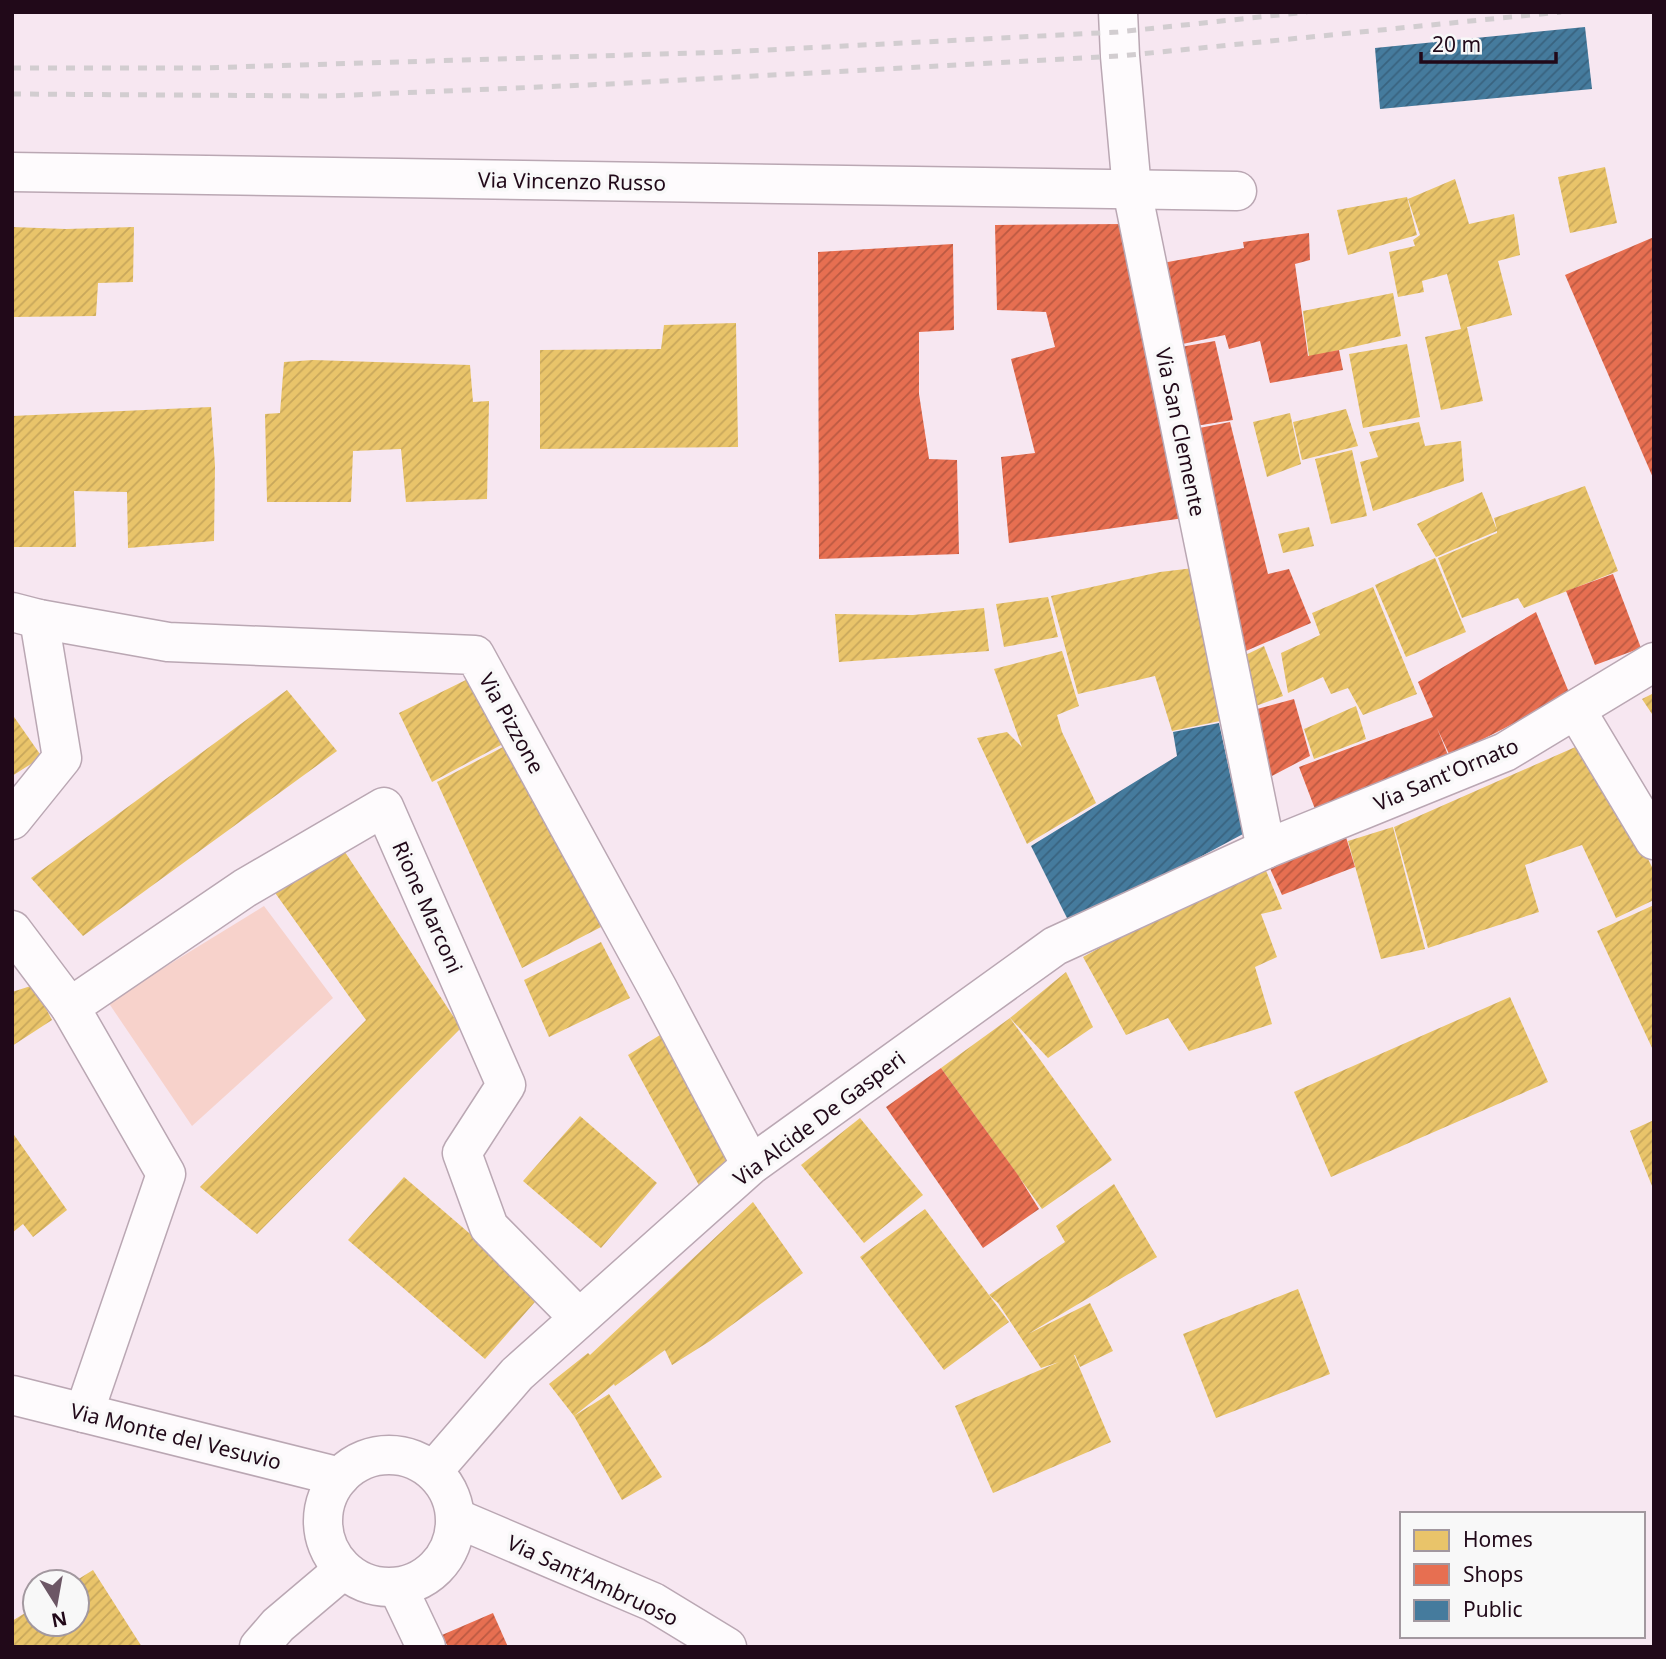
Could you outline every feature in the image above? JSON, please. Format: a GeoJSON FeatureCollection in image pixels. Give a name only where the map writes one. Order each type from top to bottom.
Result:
{"type":"FeatureCollection","features":[{"type":"Feature","properties":{"kind":"street","name":"Via San Clemente"},"geometry":{"type":"LineString","coordinates":[[1118,12],[1132,190],[1266,849]]}},
{"type":"Feature","properties":{"kind":"street","name":"Via Vincenzo Russo"},"geometry":{"type":"LineString","coordinates":[[12,172],[1237,191]]}},
{"type":"Feature","properties":{"kind":"street"},"geometry":{"type":"LineString","coordinates":[[12,820],[62,758],[26,615]]}},
{"type":"Feature","properties":{"kind":"street","name":"Via Pizzone"},"geometry":{"type":"LineString","coordinates":[[26,615],[168,642],[475,655],[751,1165]]}},
{"type":"Feature","properties":{"kind":"street","name":"Via Sant'Ornato"},"geometry":{"type":"LineString","coordinates":[[1266,849],[1506,752],[1654,662]]}},
{"type":"Feature","properties":{"kind":"street"},"geometry":{"type":"LineString","coordinates":[[1576,710],[1654,840]]}},
{"type":"Feature","properties":{"kind":"street","name":"Rione Marconi"},"geometry":{"type":"LineString","coordinates":[[70,1007],[245,888],[384,807],[506,1086],[462,1153],[489,1227],[579,1318]]}},
{"type":"Feature","properties":{"kind":"street","name":"Via Alcide De Gasperi"},"geometry":{"type":"LineString","coordinates":[[433,1471],[517,1374],[751,1165],[1055,946],[1266,849]]}},
{"type":"Feature","properties":{"kind":"street"},"geometry":{"type":"LineString","coordinates":[[12,930],[70,1007],[166,1174],[84,1413]]}},
{"type":"Feature","properties":{"kind":"street","name":"Via Monte del Vesuvio"},"geometry":{"type":"LineString","coordinates":[[12,1395],[340,1476]]}},
{"type":"Feature","properties":{"kind":"street"},"geometry":{"type":"LineString","coordinates":[[382,1455],[404,1456],[433,1471],[448,1490],[456,1518],[454,1536],[446,1558],[429,1574],[398,1588],[364,1584],[343,1570],[328,1550],[322,1527],[324,1503],[340,1476],[360,1461],[382,1455]]}},
{"type":"Feature","properties":{"kind":"street","name":"Via Sant'Ambruoso"},"geometry":{"type":"LineString","coordinates":[[456,1518],[653,1602],[727,1647]]}},
{"type":"Feature","properties":{"kind":"street"},"geometry":{"type":"LineString","coordinates":[[259,1647],[278,1625],[343,1570]]}},
{"type":"Feature","properties":{"kind":"street"},"geometry":{"type":"LineString","coordinates":[[398,1588],[426,1647]]}},
{"type":"Feature","properties":{"kind":"shaded area"},"geometry":{"type":"Polygon","coordinates":[[[264,906],[333,998],[192,1126],[108,1002],[264,906]]]}},
{"type":"Feature","properties":{"kind":"building: Homes"},"geometry":{"type":"Polygon","coordinates":[[[1605,167],[1617,223],[1570,233],[1558,177],[1605,167]]]}},
{"type":"Feature","properties":{"kind":"building: Homes"},"geometry":{"type":"Polygon","coordinates":[[[1455,179],[1469,224],[1514,214],[1520,255],[1498,261],[1512,315],[1467,327],[1483,401],[1441,410],[1425,337],[1461,329],[1447,274],[1422,281],[1424,292],[1398,297],[1389,252],[1415,246],[1413,240],[1420,235],[1408,199],[1455,179]]]}},
{"type":"Feature","properties":{"kind":"building: Homes"},"geometry":{"type":"Polygon","coordinates":[[[1407,197],[1417,235],[1348,255],[1337,210],[1407,197]]]}},
{"type":"Feature","properties":{"kind":"building: Homes"},"geometry":{"type":"Polygon","coordinates":[[[12,227],[134,227],[133,282],[98,283],[96,316],[12,317],[12,227]]]}},
{"type":"Feature","properties":{"kind":"building: Homes"},"geometry":{"type":"Polygon","coordinates":[[[1393,293],[1401,336],[1309,357],[1303,311],[1393,293]]]}},
{"type":"Feature","properties":{"kind":"building: Homes"},"geometry":{"type":"Polygon","coordinates":[[[736,323],[738,447],[540,449],[540,350],[661,349],[664,325],[736,323]]]}},
{"type":"Feature","properties":{"kind":"building: Homes"},"geometry":{"type":"Polygon","coordinates":[[[1407,344],[1420,417],[1363,428],[1349,354],[1407,344]]]}},
{"type":"Feature","properties":{"kind":"building: Homes"},"geometry":{"type":"Polygon","coordinates":[[[313,360],[470,365],[473,402],[489,401],[487,499],[406,502],[401,449],[353,451],[351,502],[267,502],[265,414],[280,413],[284,362],[313,360]]]}},
{"type":"Feature","properties":{"kind":"building: Homes"},"geometry":{"type":"Polygon","coordinates":[[[211,407],[215,466],[214,541],[128,548],[127,492],[74,491],[76,547],[12,547],[12,416],[211,407]]]}},
{"type":"Feature","properties":{"kind":"building: Homes"},"geometry":{"type":"Polygon","coordinates":[[[1346,409],[1358,446],[1302,460],[1293,422],[1346,409]]]}},
{"type":"Feature","properties":{"kind":"building: Homes"},"geometry":{"type":"Polygon","coordinates":[[[1290,413],[1301,464],[1267,477],[1253,422],[1290,413]]]}},
{"type":"Feature","properties":{"kind":"building: Homes"},"geometry":{"type":"Polygon","coordinates":[[[1419,422],[1425,446],[1461,441],[1464,481],[1373,511],[1360,462],[1378,457],[1369,432],[1419,422]]]}},
{"type":"Feature","properties":{"kind":"building: Homes"},"geometry":{"type":"Polygon","coordinates":[[[1352,450],[1367,516],[1331,524],[1315,459],[1352,450]]]}},
{"type":"Feature","properties":{"kind":"building: Homes"},"geometry":{"type":"Polygon","coordinates":[[[1585,486],[1618,571],[1524,608],[1518,598],[1462,618],[1438,558],[1497,531],[1436,557],[1417,524],[1482,492],[1497,530],[1494,518],[1585,486]]]}},
{"type":"Feature","properties":{"kind":"building: Homes"},"geometry":{"type":"Polygon","coordinates":[[[1309,527],[1314,546],[1283,553],[1278,534],[1309,527]]]}},
{"type":"Feature","properties":{"kind":"building: Homes"},"geometry":{"type":"Polygon","coordinates":[[[1435,558],[1466,632],[1406,657],[1375,585],[1435,558]]]}},
{"type":"Feature","properties":{"kind":"building: Homes"},"geometry":{"type":"Polygon","coordinates":[[[1194,568],[1220,721],[1172,731],[1155,676],[1078,694],[1051,596],[1160,572],[1194,568]]]}},
{"type":"Feature","properties":{"kind":"building: Homes"},"geometry":{"type":"Polygon","coordinates":[[[1373,587],[1417,694],[1363,715],[1348,688],[1331,694],[1323,677],[1288,693],[1281,653],[1320,635],[1312,613],[1373,587]]]}},
{"type":"Feature","properties":{"kind":"building: Homes"},"geometry":{"type":"Polygon","coordinates":[[[1048,597],[1058,637],[1004,647],[996,604],[1048,597]]]}},
{"type":"Feature","properties":{"kind":"building: Homes"},"geometry":{"type":"Polygon","coordinates":[[[984,608],[989,651],[839,662],[835,614],[913,615],[984,608]]]}},
{"type":"Feature","properties":{"kind":"building: Homes"},"geometry":{"type":"Polygon","coordinates":[[[1264,646],[1283,696],[1245,710],[1233,661],[1264,646]]]}},
{"type":"Feature","properties":{"kind":"building: Homes"},"geometry":{"type":"Polygon","coordinates":[[[1062,651],[1079,706],[1057,715],[1062,732],[1096,803],[1027,844],[977,738],[1007,732],[1022,747],[994,669],[1062,651]]]}},
{"type":"Feature","properties":{"kind":"building: Homes"},"geometry":{"type":"Polygon","coordinates":[[[480,673],[514,738],[432,782],[399,713],[480,673]]]}},
{"type":"Feature","properties":{"kind":"building: Homes"},"geometry":{"type":"Polygon","coordinates":[[[287,690],[337,751],[83,936],[31,878],[287,690]]]}},
{"type":"Feature","properties":{"kind":"building: Homes"},"geometry":{"type":"Polygon","coordinates":[[[1654,693],[1654,717],[1642,699],[1654,693]]]}},
{"type":"Feature","properties":{"kind":"building: Homes"},"geometry":{"type":"Polygon","coordinates":[[[1356,706],[1366,739],[1314,759],[1304,729],[1356,706]]]}},
{"type":"Feature","properties":{"kind":"building: Homes"},"geometry":{"type":"Polygon","coordinates":[[[12,714],[42,757],[12,776],[12,714]]]}},
{"type":"Feature","properties":{"kind":"building: Homes"},"geometry":{"type":"Polygon","coordinates":[[[516,740],[601,927],[522,968],[437,782],[516,740]]]}},
{"type":"Feature","properties":{"kind":"building: Homes"},"geometry":{"type":"Polygon","coordinates":[[[1589,741],[1654,871],[1654,900],[1616,918],[1582,845],[1525,865],[1539,912],[1428,948],[1394,827],[1589,741]]]}},
{"type":"Feature","properties":{"kind":"building: Homes"},"geometry":{"type":"Polygon","coordinates":[[[1393,827],[1425,949],[1381,959],[1348,841],[1393,827]]]}},
{"type":"Feature","properties":{"kind":"building: Homes"},"geometry":{"type":"Polygon","coordinates":[[[339,843],[461,1028],[257,1234],[200,1187],[366,1020],[273,890],[339,843]]]}},
{"type":"Feature","properties":{"kind":"building: Homes"},"geometry":{"type":"Polygon","coordinates":[[[1264,866],[1282,909],[1261,914],[1277,957],[1255,967],[1272,1024],[1189,1051],[1168,1018],[1126,1035],[1083,957],[1186,900],[1264,866]]]}},
{"type":"Feature","properties":{"kind":"building: Homes"},"geometry":{"type":"Polygon","coordinates":[[[1654,905],[1654,1052],[1597,931],[1654,905]]]}},
{"type":"Feature","properties":{"kind":"building: Homes"},"geometry":{"type":"Polygon","coordinates":[[[601,942],[630,998],[549,1037],[524,980],[601,942]]]}},
{"type":"Feature","properties":{"kind":"building: Homes"},"geometry":{"type":"Polygon","coordinates":[[[1066,972],[1093,1027],[1048,1058],[1010,1018],[1066,972]]]}},
{"type":"Feature","properties":{"kind":"building: Homes"},"geometry":{"type":"Polygon","coordinates":[[[34,985],[52,1020],[12,1046],[12,992],[34,985]]]}},
{"type":"Feature","properties":{"kind":"building: Homes"},"geometry":{"type":"Polygon","coordinates":[[[1510,997],[1548,1082],[1331,1177],[1294,1092],[1510,997]]]}},
{"type":"Feature","properties":{"kind":"building: Homes"},"geometry":{"type":"Polygon","coordinates":[[[1010,1018],[1112,1160],[1042,1209],[941,1068],[1010,1018]]]}},
{"type":"Feature","properties":{"kind":"building: Homes"},"geometry":{"type":"Polygon","coordinates":[[[668,1030],[731,1141],[725,1167],[701,1189],[628,1055],[668,1030]]]}},
{"type":"Feature","properties":{"kind":"building: Homes"},"geometry":{"type":"Polygon","coordinates":[[[580,1116],[657,1183],[601,1248],[523,1181],[580,1116]]]}},
{"type":"Feature","properties":{"kind":"building: Homes"},"geometry":{"type":"Polygon","coordinates":[[[860,1118],[923,1195],[864,1243],[801,1165],[860,1118]]]}},
{"type":"Feature","properties":{"kind":"building: Homes"},"geometry":{"type":"Polygon","coordinates":[[[1654,1120],[1654,1191],[1630,1131],[1654,1120]]]}},
{"type":"Feature","properties":{"kind":"building: Homes"},"geometry":{"type":"Polygon","coordinates":[[[12,1132],[67,1210],[33,1237],[23,1224],[12,1233],[12,1132]]]}},
{"type":"Feature","properties":{"kind":"building: Homes"},"geometry":{"type":"Polygon","coordinates":[[[404,1177],[541,1295],[485,1359],[348,1240],[404,1177]]]}},
{"type":"Feature","properties":{"kind":"building: Homes"},"geometry":{"type":"Polygon","coordinates":[[[1114,1184],[1157,1257],[1028,1334],[1090,1303],[1113,1351],[1080,1367],[1074,1355],[1111,1442],[993,1493],[955,1406],[1059,1362],[1041,1368],[998,1303],[989,1295],[1065,1242],[1056,1226],[1114,1184]]]}},
{"type":"Feature","properties":{"kind":"building: Homes"},"geometry":{"type":"Polygon","coordinates":[[[753,1202],[803,1273],[710,1341],[672,1365],[665,1350],[615,1386],[614,1384],[574,1416],[549,1384],[588,1353],[590,1355],[753,1202]]]}},
{"type":"Feature","properties":{"kind":"building: Homes"},"geometry":{"type":"Polygon","coordinates":[[[925,1209],[1009,1322],[944,1370],[860,1257],[925,1209]]]}},
{"type":"Feature","properties":{"kind":"building: Homes"},"geometry":{"type":"Polygon","coordinates":[[[1298,1289],[1330,1374],[1216,1418],[1183,1334],[1298,1289]]]}},
{"type":"Feature","properties":{"kind":"building: Homes"},"geometry":{"type":"Polygon","coordinates":[[[609,1394],[662,1477],[622,1500],[574,1416],[609,1394]]]}},
{"type":"Feature","properties":{"kind":"building: Homes"},"geometry":{"type":"Polygon","coordinates":[[[93,1570],[142,1647],[12,1647],[12,1621],[21,1616],[21,1638],[91,1638],[93,1570]]]}},
{"type":"Feature","properties":{"kind":"building: Shops"},"geometry":{"type":"Polygon","coordinates":[[[1125,224],[1184,518],[1009,543],[1001,457],[1035,453],[1011,359],[1055,347],[1046,312],[997,310],[995,225],[1125,224]]]}},
{"type":"Feature","properties":{"kind":"building: Shops"},"geometry":{"type":"Polygon","coordinates":[[[1309,233],[1310,260],[1295,264],[1308,356],[1339,350],[1343,370],[1270,383],[1260,341],[1229,349],[1225,335],[1173,346],[1157,264],[1244,248],[1243,242],[1309,233]]]}},
{"type":"Feature","properties":{"kind":"building: Shops"},"geometry":{"type":"Polygon","coordinates":[[[1654,237],[1654,480],[1565,275],[1654,237]]]}},
{"type":"Feature","properties":{"kind":"building: Shops"},"geometry":{"type":"Polygon","coordinates":[[[953,244],[954,330],[919,332],[919,394],[929,459],[957,460],[959,554],[819,559],[818,252],[953,244]]]}},
{"type":"Feature","properties":{"kind":"building: Shops"},"geometry":{"type":"Polygon","coordinates":[[[1215,341],[1233,420],[1189,427],[1169,349],[1215,341]]]}},
{"type":"Feature","properties":{"kind":"building: Shops"},"geometry":{"type":"Polygon","coordinates":[[[1230,422],[1268,574],[1289,569],[1311,623],[1232,657],[1189,430],[1230,422]]]}},
{"type":"Feature","properties":{"kind":"building: Shops"},"geometry":{"type":"Polygon","coordinates":[[[1613,574],[1641,648],[1595,665],[1566,591],[1613,574]]]}},
{"type":"Feature","properties":{"kind":"building: Shops"},"geometry":{"type":"Polygon","coordinates":[[[1536,612],[1570,695],[1450,756],[1437,728],[1450,760],[1315,809],[1299,767],[1433,717],[1418,682],[1536,612]]]}},
{"type":"Feature","properties":{"kind":"building: Shops"},"geometry":{"type":"Polygon","coordinates":[[[1294,699],[1310,756],[1266,779],[1246,712],[1294,699]]]}},
{"type":"Feature","properties":{"kind":"building: Shops"},"geometry":{"type":"Polygon","coordinates":[[[1346,837],[1355,867],[1282,895],[1268,864],[1346,837]]]}},
{"type":"Feature","properties":{"kind":"building: Shops"},"geometry":{"type":"Polygon","coordinates":[[[941,1068],[1018,1175],[1039,1209],[983,1248],[886,1107],[941,1068]]]}},
{"type":"Feature","properties":{"kind":"building: Shops"},"geometry":{"type":"Polygon","coordinates":[[[493,1613],[508,1647],[448,1647],[442,1635],[493,1613]]]}},
{"type":"Feature","properties":{"kind":"building: Public"},"geometry":{"type":"Polygon","coordinates":[[[1585,27],[1592,89],[1380,109],[1375,48],[1585,27]]]}},
{"type":"Feature","properties":{"kind":"building: Public"},"geometry":{"type":"Polygon","coordinates":[[[1219,723],[1243,834],[1071,926],[1031,846],[1177,756],[1173,732],[1219,723]]]}},
{"type":"Feature","properties":{"kind":"railway"},"geometry":{"type":"LineString","coordinates":[[12,68],[200,68],[727,52],[1118,32],[1307,12]]}},
{"type":"Feature","properties":{"kind":"railway"},"geometry":{"type":"LineString","coordinates":[[12,94],[328,96],[610,84],[1120,56],[1561,12]]}}]}
